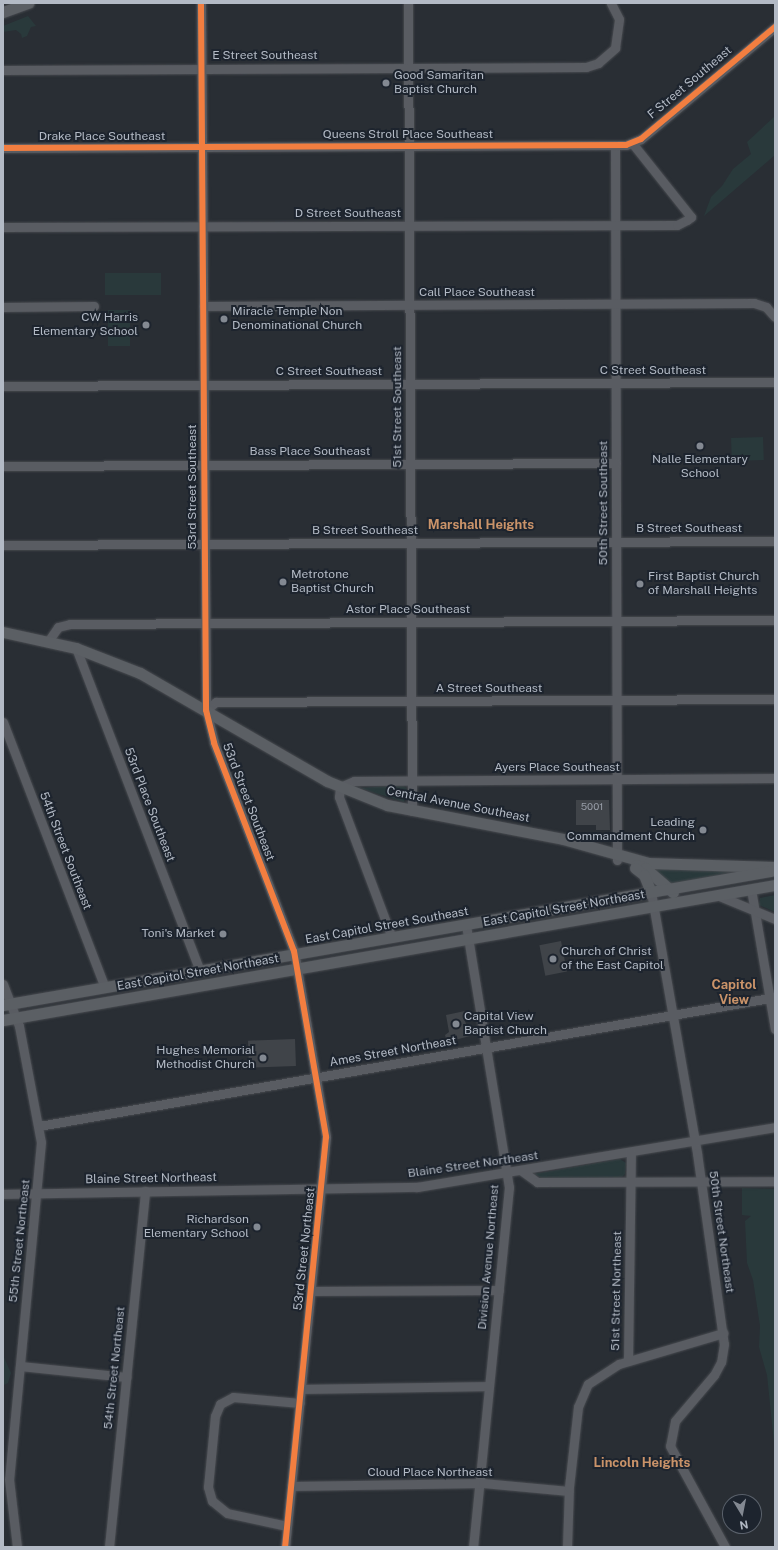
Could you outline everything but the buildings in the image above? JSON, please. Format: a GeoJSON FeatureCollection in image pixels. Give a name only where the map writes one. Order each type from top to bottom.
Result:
{"type":"FeatureCollection","features":[{"type":"Feature","properties":{"kind":"main road"},"geometry":{"type":"LineString","coordinates":[[3,12],[28,3]]}},
{"type":"Feature","properties":{"kind":"main road","name":"Central Avenue Southeast"},"geometry":{"type":"LineString","coordinates":[[3,632],[49,640],[76,648],[146,676],[340,787],[412,811],[526,831],[617,857],[663,865],[775,867]]}},
{"type":"Feature","properties":{"kind":"main road"},"geometry":{"type":"LineString","coordinates":[[617,857],[630,864],[644,875],[651,892]]}},
{"type":"Feature","properties":{"kind":"main road"},"geometry":{"type":"LineString","coordinates":[[630,864],[645,868],[670,889],[693,900]]}},
{"type":"Feature","properties":{"kind":"main road","name":"East Capitol Street Southeast"},"geometry":{"type":"LineString","coordinates":[[11,1010],[105,988],[775,871]]}},
{"type":"Feature","properties":{"kind":"main road","name":"East Capitol Street Northeast"},"geometry":{"type":"LineString","coordinates":[[3,1020],[11,1010],[298,968],[775,885]]}},
{"type":"Feature","properties":{"kind":"street","name":"53rd Street Southeast"},"geometry":{"type":"LineString","coordinates":[[201,3],[206,710],[214,743],[295,955]]}},
{"type":"Feature","properties":{"kind":"street","name":"51st Street Southeast"},"geometry":{"type":"LineString","coordinates":[[408,3],[412,811]]}},
{"type":"Feature","properties":{"kind":"street","name":"E Street Southeast"},"geometry":{"type":"LineString","coordinates":[[3,70],[586,67],[598,63],[616,48],[619,19],[611,3]]}},
{"type":"Feature","properties":{"kind":"street","name":"F Street Southeast"},"geometry":{"type":"LineString","coordinates":[[634,144],[775,28]]}},
{"type":"Feature","properties":{"kind":"street"},"geometry":{"type":"LineString","coordinates":[[615,146],[634,144]]}},
{"type":"Feature","properties":{"kind":"street","name":"D Street Southeast"},"geometry":{"type":"LineString","coordinates":[[3,227],[677,225],[691,217],[634,144]]}},
{"type":"Feature","properties":{"kind":"street","name":"Queens Stroll Place Southeast"},"geometry":{"type":"LineString","coordinates":[[202,147],[615,146]]}},
{"type":"Feature","properties":{"kind":"street","name":"50th Street Southeast"},"geometry":{"type":"LineString","coordinates":[[615,146],[618,700],[617,857]]}},
{"type":"Feature","properties":{"kind":"street","name":"Drake Place Southeast"},"geometry":{"type":"LineString","coordinates":[[3,148],[202,147]]}},
{"type":"Feature","properties":{"kind":"street","name":"Call Place Southeast"},"geometry":{"type":"LineString","coordinates":[[203,306],[751,302],[763,305],[775,317]]}},
{"type":"Feature","properties":{"kind":"street"},"geometry":{"type":"LineString","coordinates":[[3,307],[94,306]]}},
{"type":"Feature","properties":{"kind":"street","name":"C Street Southeast"},"geometry":{"type":"LineString","coordinates":[[3,386],[775,382]]}},
{"type":"Feature","properties":{"kind":"street","name":"Bass Place Southeast"},"geometry":{"type":"LineString","coordinates":[[3,466],[616,462]]}},
{"type":"Feature","properties":{"kind":"street","name":"B Street Southeast"},"geometry":{"type":"LineString","coordinates":[[3,545],[775,541]]}},
{"type":"Feature","properties":{"kind":"street","name":"Astor Place Southeast"},"geometry":{"type":"LineString","coordinates":[[49,640],[58,627],[67,624],[775,620]]}},
{"type":"Feature","properties":{"kind":"street","name":"53rd Place Southeast"},"geometry":{"type":"LineString","coordinates":[[76,648],[200,971]]}},
{"type":"Feature","properties":{"kind":"street","name":"A Street Southeast"},"geometry":{"type":"LineString","coordinates":[[206,710],[216,702],[775,699]]}},
{"type":"Feature","properties":{"kind":"street","name":"54th Street Southeast"},"geometry":{"type":"LineString","coordinates":[[3,722],[105,988]]}},
{"type":"Feature","properties":{"kind":"street","name":"Ayers Place Southeast"},"geometry":{"type":"LineString","coordinates":[[340,787],[358,781],[775,778]]}},
{"type":"Feature","properties":{"kind":"street"},"geometry":{"type":"LineString","coordinates":[[340,787],[340,800],[392,938]]}},
{"type":"Feature","properties":{"kind":"street"},"geometry":{"type":"LineString","coordinates":[[751,889],[772,998],[775,1029]]}},
{"type":"Feature","properties":{"kind":"street","name":"50th Street Northeast"},"geometry":{"type":"LineString","coordinates":[[651,892],[695,1141],[723,1333],[724,1350],[718,1368],[676,1419],[670,1441],[675,1459],[725,1547]]}},
{"type":"Feature","properties":{"kind":"street"},"geometry":{"type":"LineString","coordinates":[[717,895],[775,918]]}},
{"type":"Feature","properties":{"kind":"street","name":"Division Avenue Northeast"},"geometry":{"type":"LineString","coordinates":[[466,925],[508,1174],[499,1290],[473,1547]]}},
{"type":"Feature","properties":{"kind":"street","name":"53rd Street Northeast"},"geometry":{"type":"LineString","coordinates":[[285,1547],[323,1188],[326,1137],[295,955]]}},
{"type":"Feature","properties":{"kind":"street","name":"55th Street Northeast"},"geometry":{"type":"LineString","coordinates":[[3,984],[11,1010],[39,1126],[41,1156],[8,1485],[17,1547]]}},
{"type":"Feature","properties":{"kind":"street","name":"Ames Street Northeast"},"geometry":{"type":"LineString","coordinates":[[39,1126],[772,998]]}},
{"type":"Feature","properties":{"kind":"street","name":"Blaine Street Northeast"},"geometry":{"type":"LineString","coordinates":[[3,1194],[417,1187],[508,1174],[775,1127]]}},
{"type":"Feature","properties":{"kind":"street","name":"51st Street Northeast"},"geometry":{"type":"LineString","coordinates":[[567,1547],[569,1492],[582,1393],[598,1374],[628,1361],[631,1152]]}},
{"type":"Feature","properties":{"kind":"street"},"geometry":{"type":"LineString","coordinates":[[522,1171],[537,1182],[775,1180]]}},
{"type":"Feature","properties":{"kind":"street","name":"54th Street Northeast"},"geometry":{"type":"LineString","coordinates":[[109,1547],[145,1191]]}},
{"type":"Feature","properties":{"kind":"street"},"geometry":{"type":"LineString","coordinates":[[312,1291],[499,1290]]}},
{"type":"Feature","properties":{"kind":"street"},"geometry":{"type":"LineString","coordinates":[[628,1361],[723,1333]]}},
{"type":"Feature","properties":{"kind":"street"},"geometry":{"type":"LineString","coordinates":[[20,1366],[126,1377]]}},
{"type":"Feature","properties":{"kind":"street"},"geometry":{"type":"LineString","coordinates":[[302,1389],[489,1386]]}},
{"type":"Feature","properties":{"kind":"street"},"geometry":{"type":"LineString","coordinates":[[287,1526],[223,1511],[212,1501],[208,1486],[215,1420],[220,1404],[233,1397],[300,1402]]}},
{"type":"Feature","properties":{"kind":"street","name":"Cloud Place Northeast"},"geometry":{"type":"LineString","coordinates":[[291,1486],[479,1484],[569,1492]]}},
{"type":"Feature","properties":{"kind":"street"},"geometry":{"type":"LineString","coordinates":[[568,1526],[571,1547]]}},
{"type":"Feature","properties":{"kind":"shaded area"},"geometry":{"type":"Polygon","coordinates":[[[28,16],[36,26],[31,27],[27,36],[22,38],[21,34],[16,30],[3,32],[3,26],[28,16]]]}},
{"type":"Feature","properties":{"kind":"shaded area"},"geometry":{"type":"Polygon","coordinates":[[[775,116],[775,155],[704,216],[711,197],[722,186],[733,169],[751,154],[747,142],[775,116]]]}},
{"type":"Feature","properties":{"kind":"shaded area"},"geometry":{"type":"Polygon","coordinates":[[[105,273],[161,273],[161,295],[105,295],[105,273]]]}},
{"type":"Feature","properties":{"kind":"shaded area"},"geometry":{"type":"Polygon","coordinates":[[[108,310],[130,310],[130,346],[108,346],[108,310]]]}},
{"type":"Feature","properties":{"kind":"shaded area"},"geometry":{"type":"Polygon","coordinates":[[[763,437],[764,460],[732,461],[731,438],[763,437]]]}},
{"type":"Feature","properties":{"kind":"shaded area"},"geometry":{"type":"Polygon","coordinates":[[[403,785],[407,789],[404,802],[360,788],[403,785]]]}},
{"type":"Feature","properties":{"kind":"shaded area"},"geometry":{"type":"Polygon","coordinates":[[[668,868],[741,871],[668,884],[655,870],[668,868]]]}},
{"type":"Feature","properties":{"kind":"shaded area"},"geometry":{"type":"Polygon","coordinates":[[[775,895],[775,912],[759,905],[760,898],[775,895]]]}},
{"type":"Feature","properties":{"kind":"shaded area"},"geometry":{"type":"Polygon","coordinates":[[[620,1159],[626,1163],[625,1174],[621,1178],[541,1178],[534,1174],[620,1159]]]}},
{"type":"Feature","properties":{"kind":"shaded area"},"geometry":{"type":"Polygon","coordinates":[[[742,1188],[775,1189],[775,1453],[767,1375],[759,1347],[760,1326],[753,1280],[747,1263],[745,1221],[751,1216],[742,1215],[742,1188]]]}},
{"type":"Feature","properties":{"kind":"shaded area"},"geometry":{"type":"Polygon","coordinates":[[[3,1355],[11,1373],[8,1383],[4,1385],[3,1355]]]}},
{"type":"Feature","properties":{"kind":"cycle path"},"geometry":{"type":"LineString","coordinates":[[201,3],[206,710],[214,743],[294,951],[326,1137],[285,1547]]}},
{"type":"Feature","properties":{"kind":"cycle path"},"geometry":{"type":"LineString","coordinates":[[3,148],[626,145],[641,139],[775,27]]}},
{"type":"Feature","properties":{"kind":"place","name":"Good Samaritan Baptist Church"},"geometry":{"type":"Point","coordinates":[386,83]}},
{"type":"Feature","properties":{"kind":"place","name":"Miracle Temple Non Denominational Church"},"geometry":{"type":"Point","coordinates":[224,319]}},
{"type":"Feature","properties":{"kind":"place","name":"CW Harris Elementary School"},"geometry":{"type":"Point","coordinates":[146,325]}},
{"type":"Feature","properties":{"kind":"place","name":"Nalle Elementary School"},"geometry":{"type":"Point","coordinates":[700,446]}},
{"type":"Feature","properties":{"kind":"place","name":"Metrotone Baptist Church"},"geometry":{"type":"Point","coordinates":[283,582]}},
{"type":"Feature","properties":{"kind":"place","name":"First Baptist Church of Marshall Heights"},"geometry":{"type":"Point","coordinates":[640,584]}},
{"type":"Feature","properties":{"kind":"place","name":"Leading Commandment Church"},"geometry":{"type":"Point","coordinates":[703,830]}},
{"type":"Feature","properties":{"kind":"place","name":"Toni's Market"},"geometry":{"type":"Point","coordinates":[223,934]}},
{"type":"Feature","properties":{"kind":"place","name":"Church of Christ of the East Capitol"},"geometry":{"type":"Point","coordinates":[553,959]}},
{"type":"Feature","properties":{"kind":"place","name":"Capital View Baptist Church"},"geometry":{"type":"Point","coordinates":[456,1024]}},
{"type":"Feature","properties":{"kind":"place","name":"Hughes Memorial Methodist Church"},"geometry":{"type":"Point","coordinates":[263,1058]}},
{"type":"Feature","properties":{"kind":"place","name":"Richardson Elementary School"},"geometry":{"type":"Point","coordinates":[257,1227]}},
{"type":"Feature","properties":{"kind":"district","name":"Marshall Heights"},"geometry":{"type":"Point","coordinates":[481,525]}},
{"type":"Feature","properties":{"kind":"district","name":"Capitol View"},"geometry":{"type":"Point","coordinates":[734,994]}},
{"type":"Feature","properties":{"kind":"district","name":"Lincoln Heights"},"geometry":{"type":"Point","coordinates":[642,1463]}}]}
